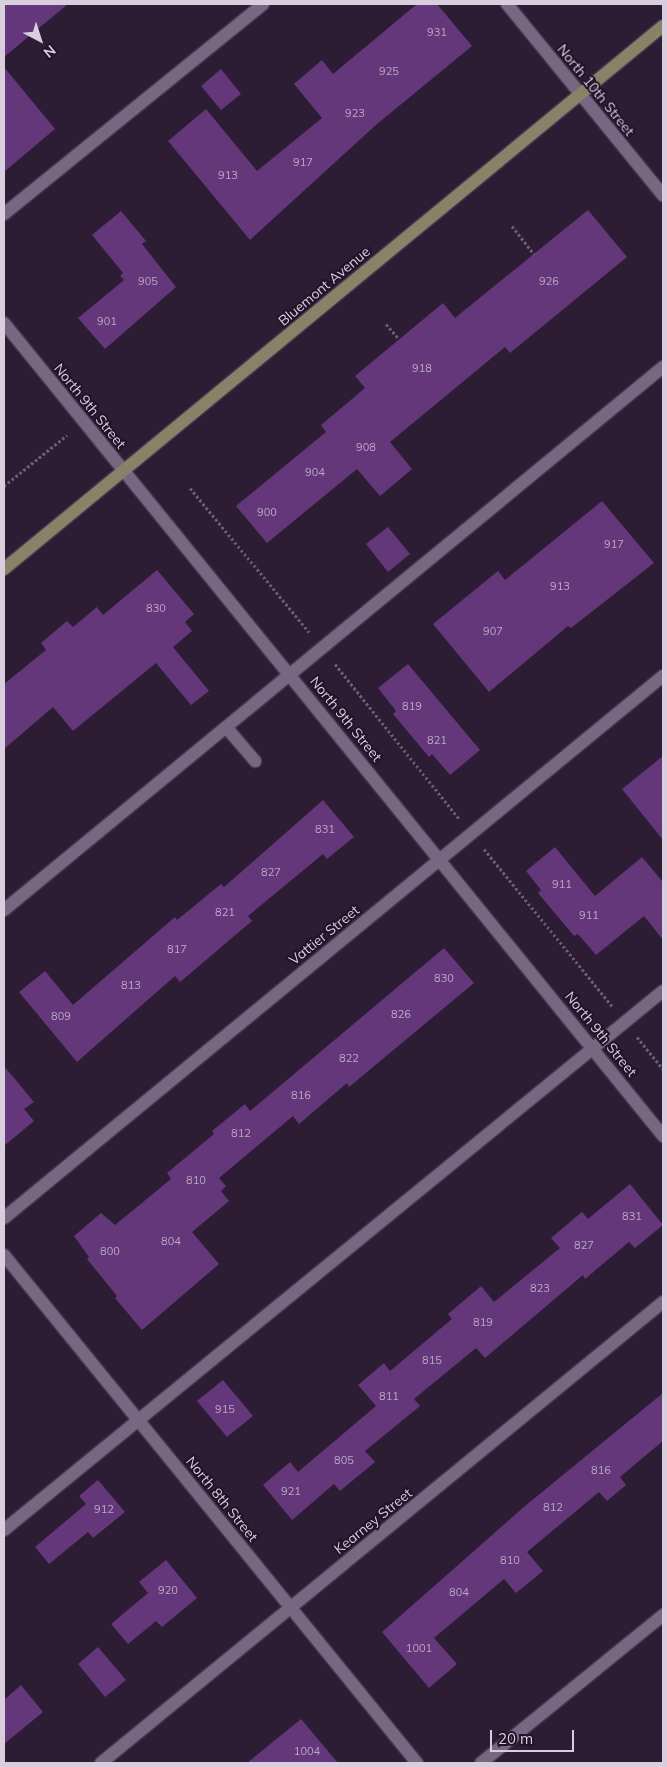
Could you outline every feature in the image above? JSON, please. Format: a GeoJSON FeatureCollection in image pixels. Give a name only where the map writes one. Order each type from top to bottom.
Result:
{"type":"FeatureCollection","features":[{"type":"Feature","properties":{"kind":"main road","name":"Bluemont Avenue"},"geometry":{"type":"LineString","coordinates":[[4,569],[663,26]]}},
{"type":"Feature","properties":{"kind":"street"},"geometry":{"type":"LineString","coordinates":[[4,214],[263,4]]}},
{"type":"Feature","properties":{"kind":"street","name":"North 10th Street"},"geometry":{"type":"LineString","coordinates":[[507,4],[663,195]]}},
{"type":"Feature","properties":{"kind":"street","name":"North 9th Street"},"geometry":{"type":"LineString","coordinates":[[4,323],[440,858],[663,1136]]}},
{"type":"Feature","properties":{"kind":"street"},"geometry":{"type":"LineString","coordinates":[[4,910],[663,367]]}},
{"type":"Feature","properties":{"kind":"street","name":"Vattier Street"},"geometry":{"type":"LineString","coordinates":[[4,1218],[663,676]]}},
{"type":"Feature","properties":{"kind":"street"},"geometry":{"type":"LineString","coordinates":[[226,727],[255,761]]}},
{"type":"Feature","properties":{"kind":"street"},"geometry":{"type":"LineString","coordinates":[[4,1530],[663,991]]}},
{"type":"Feature","properties":{"kind":"street","name":"North 8th Street"},"geometry":{"type":"LineString","coordinates":[[4,1255],[417,1763]]}},
{"type":"Feature","properties":{"kind":"street","name":"Kearney Street"},"geometry":{"type":"LineString","coordinates":[[101,1763],[663,1302]]}},
{"type":"Feature","properties":{"kind":"street"},"geometry":{"type":"LineString","coordinates":[[482,1763],[663,1615]]}},
{"type":"Feature","properties":{"kind":"path"},"geometry":{"type":"LineString","coordinates":[[512,226],[534,254]]}},
{"type":"Feature","properties":{"kind":"path"},"geometry":{"type":"LineString","coordinates":[[386,324],[399,339]]}},
{"type":"Feature","properties":{"kind":"path"},"geometry":{"type":"LineString","coordinates":[[4,486],[83,422]]}},
{"type":"Feature","properties":{"kind":"path"},"geometry":{"type":"LineString","coordinates":[[190,488],[322,648],[663,1070]]}},
{"type":"Feature","properties":{"kind":"building"},"geometry":{"type":"Polygon","coordinates":[[[4,4],[68,4],[4,57],[4,4]]]}},
{"type":"Feature","properties":{"kind":"building"},"geometry":{"type":"Polygon","coordinates":[[[417,4],[437,4],[472,46],[377,124],[250,240],[168,141],[206,109],[257,171],[322,118],[294,84],[322,60],[333,74],[417,4]]]}},
{"type":"Feature","properties":{"kind":"building"},"geometry":{"type":"Polygon","coordinates":[[[4,67],[55,129],[4,172],[4,67]]]}},
{"type":"Feature","properties":{"kind":"building"},"geometry":{"type":"Polygon","coordinates":[[[221,69],[241,94],[221,110],[201,86],[221,69]]]}},
{"type":"Feature","properties":{"kind":"building"},"geometry":{"type":"Polygon","coordinates":[[[588,210],[627,257],[510,353],[505,347],[390,442],[412,469],[380,496],[357,469],[267,543],[236,506],[326,432],[321,425],[365,388],[355,376],[443,303],[455,318],[588,210]]]}},
{"type":"Feature","properties":{"kind":"building"},"geometry":{"type":"Polygon","coordinates":[[[121,211],[146,241],[142,244],[176,287],[105,349],[78,318],[124,280],[120,276],[123,273],[92,235],[121,211]]]}},
{"type":"Feature","properties":{"kind":"building"},"geometry":{"type":"Polygon","coordinates":[[[602,501],[654,563],[571,628],[568,626],[489,692],[433,624],[498,571],[505,580],[602,501]]]}},
{"type":"Feature","properties":{"kind":"building"},"geometry":{"type":"Polygon","coordinates":[[[388,527],[410,554],[388,572],[366,544],[388,527]]]}},
{"type":"Feature","properties":{"kind":"building"},"geometry":{"type":"Polygon","coordinates":[[[157,570],[194,614],[185,622],[192,631],[173,647],[209,691],[191,705],[156,663],[73,731],[53,707],[4,749],[4,684],[46,650],[41,643],[67,621],[73,627],[97,607],[103,615],[157,570]]]}},
{"type":"Feature","properties":{"kind":"building"},"geometry":{"type":"Polygon","coordinates":[[[408,664],[480,750],[450,775],[432,754],[429,757],[393,714],[396,711],[378,688],[408,664]]]}},
{"type":"Feature","properties":{"kind":"building"},"geometry":{"type":"Polygon","coordinates":[[[663,756],[663,840],[622,789],[663,756]]]}},
{"type":"Feature","properties":{"kind":"building"},"geometry":{"type":"Polygon","coordinates":[[[323,800],[354,837],[327,859],[323,854],[248,916],[252,921],[180,982],[175,976],[77,1062],[19,992],[45,971],[73,1005],[175,917],[177,920],[221,884],[224,887],[323,800]]]}},
{"type":"Feature","properties":{"kind":"building"},"geometry":{"type":"Polygon","coordinates":[[[555,847],[595,896],[642,857],[663,882],[663,940],[644,916],[596,955],[578,934],[574,936],[538,893],[541,890],[526,871],[555,847]]]}},
{"type":"Feature","properties":{"kind":"building"},"geometry":{"type":"Polygon","coordinates":[[[444,948],[474,983],[349,1087],[347,1083],[299,1124],[293,1116],[219,1178],[226,1186],[221,1191],[229,1201],[192,1232],[219,1264],[142,1330],[115,1298],[117,1296],[87,1259],[89,1257],[74,1236],[101,1213],[115,1225],[171,1179],[167,1173],[214,1134],[212,1131],[245,1104],[250,1111],[444,948]]]}},
{"type":"Feature","properties":{"kind":"building"},"geometry":{"type":"Polygon","coordinates":[[[4,1066],[34,1102],[24,1109],[34,1121],[4,1146],[4,1066]]]}},
{"type":"Feature","properties":{"kind":"building"},"geometry":{"type":"Polygon","coordinates":[[[630,1184],[663,1225],[635,1248],[629,1242],[585,1279],[583,1275],[485,1358],[476,1348],[414,1399],[420,1406],[365,1451],[375,1462],[340,1491],[334,1484],[292,1520],[263,1485],[290,1462],[298,1472],[376,1406],[358,1385],[384,1363],[390,1371],[452,1319],[448,1314],[481,1286],[494,1302],[560,1248],[551,1238],[582,1212],[588,1219],[630,1184]]]}},
{"type":"Feature","properties":{"kind":"building"},"geometry":{"type":"Polygon","coordinates":[[[223,1380],[253,1416],[227,1437],[197,1401],[223,1380]]]}},
{"type":"Feature","properties":{"kind":"building"},"geometry":{"type":"Polygon","coordinates":[[[663,1393],[663,1441],[620,1477],[626,1485],[607,1501],[599,1492],[527,1552],[543,1571],[516,1593],[504,1579],[434,1638],[457,1664],[429,1688],[382,1632],[525,1506],[663,1393]]]}},
{"type":"Feature","properties":{"kind":"building"},"geometry":{"type":"Polygon","coordinates":[[[98,1480],[125,1512],[93,1538],[88,1532],[49,1564],[35,1547],[86,1504],[79,1496],[98,1480]]]}},
{"type":"Feature","properties":{"kind":"building"},"geometry":{"type":"Polygon","coordinates":[[[166,1560],[197,1598],[162,1627],[156,1621],[128,1644],[111,1624],[148,1593],[139,1582],[166,1560]]]}},
{"type":"Feature","properties":{"kind":"building"},"geometry":{"type":"Polygon","coordinates":[[[98,1647],[126,1680],[105,1697],[78,1664],[98,1647]]]}},
{"type":"Feature","properties":{"kind":"building"},"geometry":{"type":"Polygon","coordinates":[[[21,1685],[43,1712],[4,1744],[4,1700],[21,1685]]]}},
{"type":"Feature","properties":{"kind":"building"},"geometry":{"type":"Polygon","coordinates":[[[301,1719],[338,1763],[247,1763],[301,1719]]]}}]}
